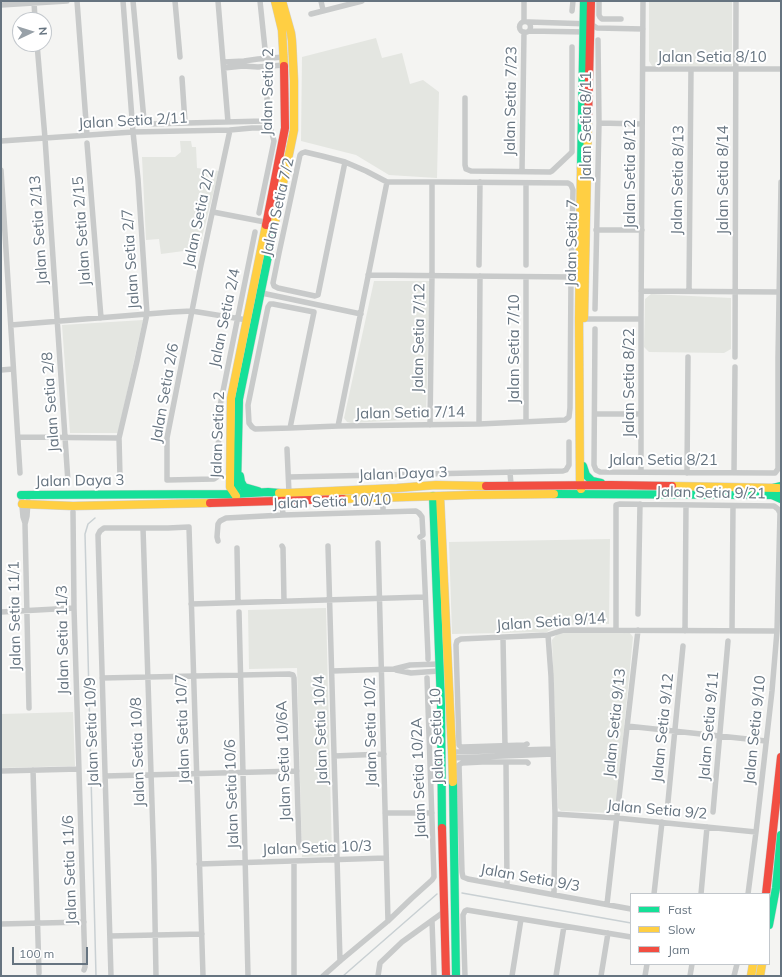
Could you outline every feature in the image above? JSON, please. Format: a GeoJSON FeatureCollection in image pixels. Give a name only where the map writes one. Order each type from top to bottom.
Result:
{"type":"FeatureCollection","features":[{"type":"Feature","properties":{"kind":"street"},"geometry":{"type":"LineString","coordinates":[[1,5],[67,1]]}},
{"type":"Feature","properties":{"kind":"street"},"geometry":{"type":"LineString","coordinates":[[77,1],[87,135]]}},
{"type":"Feature","properties":{"kind":"street","name":"Jalan Setia 2/7"},"geometry":{"type":"LineString","coordinates":[[120,477],[119,438],[147,314],[138,179],[123,1]]}},
{"type":"Feature","properties":{"kind":"street"},"geometry":{"type":"LineString","coordinates":[[134,1],[145,123],[264,121],[268,116],[266,80]]}},
{"type":"Feature","properties":{"kind":"street"},"geometry":{"type":"LineString","coordinates":[[175,1],[180,58]]}},
{"type":"Feature","properties":{"kind":"street"},"geometry":{"type":"LineString","coordinates":[[218,1],[228,122]]}},
{"type":"Feature","properties":{"kind":"street"},"geometry":{"type":"LineString","coordinates":[[260,1],[265,49]]}},
{"type":"Feature","properties":{"kind":"street","name":"Jalan Setia 2"},"geometry":{"type":"LineString","coordinates":[[234,441],[256,291],[270,223],[285,128],[285,61],[282,30],[275,1]]}},
{"type":"Feature","properties":{"kind":"street","name":"Jalan Setia 2"},"geometry":{"type":"LineString","coordinates":[[270,223],[294,130],[292,41],[282,1]]}},
{"type":"Feature","properties":{"kind":"street"},"geometry":{"type":"LineString","coordinates":[[321,1],[323,10]]}},
{"type":"Feature","properties":{"kind":"street"},"geometry":{"type":"LineString","coordinates":[[311,14],[362,1]]}},
{"type":"Feature","properties":{"kind":"street"},"geometry":{"type":"LineString","coordinates":[[524,1],[526,22],[531,27],[527,32]]}},
{"type":"Feature","properties":{"kind":"street"},"geometry":{"type":"LineString","coordinates":[[572,11],[573,1]]}},
{"type":"Feature","properties":{"kind":"street","name":"Jalan Setia 7"},"geometry":{"type":"LineString","coordinates":[[584,1],[589,28]]}},
{"type":"Feature","properties":{"kind":"street","name":"Jalan Setia 7"},"geometry":{"type":"LineString","coordinates":[[582,487],[582,319],[589,28],[591,1]]}},
{"type":"Feature","properties":{"kind":"street"},"geometry":{"type":"LineString","coordinates":[[599,1],[600,18],[621,19]]}},
{"type":"Feature","properties":{"kind":"street","name":"Jalan Setia 8/12"},"geometry":{"type":"LineString","coordinates":[[641,319],[643,1]]}},
{"type":"Feature","properties":{"kind":"street","name":"Jalan Setia 8/14"},"geometry":{"type":"LineString","coordinates":[[735,358],[736,1]]}},
{"type":"Feature","properties":{"kind":"street"},"geometry":{"type":"LineString","coordinates":[[34,2],[35,12]]}},
{"type":"Feature","properties":{"kind":"street"},"geometry":{"type":"LineString","coordinates":[[589,28],[569,23],[521,22],[520,26],[520,29],[527,32],[569,32],[589,28],[643,29]]}},
{"type":"Feature","properties":{"kind":"street"},"geometry":{"type":"LineString","coordinates":[[569,23],[569,32]]}},
{"type":"Feature","properties":{"kind":"street","name":"Jalan Setia 7/23"},"geometry":{"type":"LineString","coordinates":[[522,171],[527,32]]}},
{"type":"Feature","properties":{"kind":"street","name":"Jalan Setia 8/11"},"geometry":{"type":"LineString","coordinates":[[595,309],[599,123],[598,40]]}},
{"type":"Feature","properties":{"kind":"street"},"geometry":{"type":"LineString","coordinates":[[224,65],[251,68],[265,67],[285,61],[290,52],[292,41]]}},
{"type":"Feature","properties":{"kind":"street"},"geometry":{"type":"LineString","coordinates":[[465,98],[466,169],[471,171],[550,172],[572,152],[572,48]]}},
{"type":"Feature","properties":{"kind":"street","name":"Jalan Setia 2/13"},"geometry":{"type":"LineString","coordinates":[[38,52],[57,321]]}},
{"type":"Feature","properties":{"kind":"street"},"geometry":{"type":"LineString","coordinates":[[224,65],[265,58],[285,61],[289,64],[294,81]]}},
{"type":"Feature","properties":{"kind":"street"},"geometry":{"type":"LineString","coordinates":[[265,58],[265,67]]}},
{"type":"Feature","properties":{"kind":"street","name":"Jalan Setia 8/10"},"geometry":{"type":"LineString","coordinates":[[643,69],[781,69]]}},
{"type":"Feature","properties":{"kind":"street","name":"Jalan Setia 8/13"},"geometry":{"type":"LineString","coordinates":[[689,292],[691,69]]}},
{"type":"Feature","properties":{"kind":"street"},"geometry":{"type":"LineString","coordinates":[[182,78],[185,123]]}},
{"type":"Feature","properties":{"kind":"street"},"geometry":{"type":"LineString","coordinates":[[599,123],[642,124]]}},
{"type":"Feature","properties":{"kind":"street","name":"Jalan Setia 2/11"},"geometry":{"type":"LineString","coordinates":[[1,141],[133,132],[266,128],[271,130],[274,141],[259,212]]}},
{"type":"Feature","properties":{"kind":"street","name":"Jalan Setia 2/2"},"geometry":{"type":"LineString","coordinates":[[192,311],[230,130]]}},
{"type":"Feature","properties":{"kind":"street","name":"Jalan Setia 2/15"},"geometry":{"type":"LineString","coordinates":[[88,143],[101,318]]}},
{"type":"Feature","properties":{"kind":"street","name":"Jalan Setia 7/2"},"geometry":{"type":"LineString","coordinates":[[345,162],[318,295],[315,296],[274,286],[273,283],[300,155],[305,152],[345,162],[387,182]]}},
{"type":"Feature","properties":{"kind":"street"},"geometry":{"type":"LineString","coordinates":[[1,170],[20,473]]}},
{"type":"Feature","properties":{"kind":"street"},"geometry":{"type":"LineString","coordinates":[[338,426],[360,314],[387,182],[568,183],[571,185],[573,190],[571,277],[368,275]]}},
{"type":"Feature","properties":{"kind":"street","name":"Jalan Setia 7/12"},"geometry":{"type":"LineString","coordinates":[[430,425],[432,182]]}},
{"type":"Feature","properties":{"kind":"street"},"geometry":{"type":"LineString","coordinates":[[479,265],[480,182]]}},
{"type":"Feature","properties":{"kind":"street"},"geometry":{"type":"LineString","coordinates":[[641,291],[779,292],[781,182]]}},
{"type":"Feature","properties":{"kind":"street"},"geometry":{"type":"LineString","coordinates":[[526,183],[526,265]]}},
{"type":"Feature","properties":{"kind":"street"},"geometry":{"type":"LineString","coordinates":[[213,212],[270,223]]}},
{"type":"Feature","properties":{"kind":"street"},"geometry":{"type":"LineString","coordinates":[[596,230],[642,230]]}},
{"type":"Feature","properties":{"kind":"street","name":"Jalan Setia 2/4"},"geometry":{"type":"LineString","coordinates":[[167,480],[214,479],[217,477],[220,406],[256,232]]}},
{"type":"Feature","properties":{"kind":"street"},"geometry":{"type":"LineString","coordinates":[[479,424],[480,276]]}},
{"type":"Feature","properties":{"kind":"street","name":"Jalan Setia 7/10"},"geometry":{"type":"LineString","coordinates":[[526,277],[526,422]]}},
{"type":"Feature","properties":{"kind":"street","name":"Jalan Setia 7/14"},"geometry":{"type":"LineString","coordinates":[[290,428],[314,312],[270,304],[268,307],[248,405],[249,423],[252,427],[290,428],[479,424],[565,420],[569,417],[570,408],[571,277]]}},
{"type":"Feature","properties":{"kind":"street"},"geometry":{"type":"LineString","coordinates":[[256,291],[360,314]]}},
{"type":"Feature","properties":{"kind":"street","name":"Jalan Setia 2"},"geometry":{"type":"LineString","coordinates":[[234,494],[237,488],[231,398],[247,320],[256,291]]}},
{"type":"Feature","properties":{"kind":"street","name":"Jalan Setia 8/21"},"geometry":{"type":"LineString","coordinates":[[595,329],[594,465],[596,470],[600,472],[775,473],[778,469],[779,292]]}},
{"type":"Feature","properties":{"kind":"street"},"geometry":{"type":"LineString","coordinates":[[11,325],[192,311],[247,320]]}},
{"type":"Feature","properties":{"kind":"street","name":"Jalan Setia 2/6"},"geometry":{"type":"LineString","coordinates":[[167,480],[167,438],[192,311]]}},
{"type":"Feature","properties":{"kind":"street"},"geometry":{"type":"LineString","coordinates":[[582,319],[641,319]]}},
{"type":"Feature","properties":{"kind":"street","name":"Jalan Setia 8/22"},"geometry":{"type":"LineString","coordinates":[[641,319],[641,472]]}},
{"type":"Feature","properties":{"kind":"street","name":"Jalan Setia 2/8"},"geometry":{"type":"LineString","coordinates":[[57,321],[68,482]]}},
{"type":"Feature","properties":{"kind":"street"},"geometry":{"type":"LineString","coordinates":[[687,473],[688,357]]}},
{"type":"Feature","properties":{"kind":"street"},"geometry":{"type":"LineString","coordinates":[[734,473],[735,367]]}},
{"type":"Feature","properties":{"kind":"street"},"geometry":{"type":"LineString","coordinates":[[1,370],[13,369]]}},
{"type":"Feature","properties":{"kind":"street"},"geometry":{"type":"LineString","coordinates":[[595,414],[641,414]]}},
{"type":"Feature","properties":{"kind":"street"},"geometry":{"type":"LineString","coordinates":[[18,437],[119,438]]}},
{"type":"Feature","properties":{"kind":"street"},"geometry":{"type":"LineString","coordinates":[[234,441],[241,482],[244,486],[252,490],[268,492]]}},
{"type":"Feature","properties":{"kind":"street"},"geometry":{"type":"LineString","coordinates":[[176,494],[220,489],[226,482],[234,441]]}},
{"type":"Feature","properties":{"kind":"street"},"geometry":{"type":"LineString","coordinates":[[289,477],[560,471],[566,470],[570,463],[569,442]]}},
{"type":"Feature","properties":{"kind":"street"},"geometry":{"type":"LineString","coordinates":[[287,449],[289,493]]}},
{"type":"Feature","properties":{"kind":"street"},"geometry":{"type":"LineString","coordinates":[[554,485],[573,479],[581,466],[590,479],[595,482],[611,486]]}},
{"type":"Feature","properties":{"kind":"street"},"geometry":{"type":"LineString","coordinates":[[510,472],[511,485]]}},
{"type":"Feature","properties":{"kind":"street","name":"Jalan Daya 3"},"geometry":{"type":"LineString","coordinates":[[24,495],[289,493],[436,485],[554,485],[582,487],[611,486],[777,489]]}},
{"type":"Feature","properties":{"kind":"street"},"geometry":{"type":"LineString","coordinates":[[397,488],[406,490],[433,490],[436,495],[443,490],[474,486]]}},
{"type":"Feature","properties":{"kind":"street"},"geometry":{"type":"LineString","coordinates":[[563,494],[568,492],[578,492],[582,487],[585,492],[602,495]]}},
{"type":"Feature","properties":{"kind":"street"},"geometry":{"type":"LineString","coordinates":[[777,489],[781,499]]}},
{"type":"Feature","properties":{"kind":"street","name":"Jalan Daya 3"},"geometry":{"type":"LineString","coordinates":[[25,505],[73,506],[282,501],[436,495],[602,495],[777,489]]}},
{"type":"Feature","properties":{"kind":"street","name":"Jalan Daya 3"},"geometry":{"type":"LineString","coordinates":[[777,489],[781,496]]}},
{"type":"Feature","properties":{"kind":"street"},"geometry":{"type":"LineString","coordinates":[[176,503],[224,499],[234,494],[240,499],[245,500],[277,499],[282,501],[283,515]]}},
{"type":"Feature","properties":{"kind":"street","name":"Jalan Setia 11/1"},"geometry":{"type":"LineString","coordinates":[[24,495],[30,708]]}},
{"type":"Feature","properties":{"kind":"street","name":"Jalan Setia 10"},"geometry":{"type":"LineString","coordinates":[[436,495],[446,976]]}},
{"type":"Feature","properties":{"kind":"street"},"geometry":{"type":"LineString","coordinates":[[437,519],[448,500],[471,495]]}},
{"type":"Feature","properties":{"kind":"street"},"geometry":{"type":"LineString","coordinates":[[383,497],[383,512]]}},
{"type":"Feature","properties":{"kind":"street"},"geometry":{"type":"LineString","coordinates":[[410,497],[424,499],[430,504],[437,519]]}},
{"type":"Feature","properties":{"kind":"street","name":"Jalan Setia 9/21"},"geometry":{"type":"LineString","coordinates":[[616,630],[616,505],[620,504],[774,506],[778,509],[780,513],[777,630]]}},
{"type":"Feature","properties":{"kind":"street"},"geometry":{"type":"LineString","coordinates":[[638,614],[640,504]]}},
{"type":"Feature","properties":{"kind":"street"},"geometry":{"type":"LineString","coordinates":[[685,630],[686,505]]}},
{"type":"Feature","properties":{"kind":"street"},"geometry":{"type":"LineString","coordinates":[[732,630],[733,506]]}},
{"type":"Feature","properties":{"kind":"street","name":"Jalan Setia 10/10"},"geometry":{"type":"LineString","coordinates":[[218,541],[218,524],[220,520],[226,518],[416,511],[422,517],[425,597]]}},
{"type":"Feature","properties":{"kind":"street","name":"Jalan Setia 11/3"},"geometry":{"type":"LineString","coordinates":[[73,512],[74,608],[79,768]]}},
{"type":"Feature","properties":{"kind":"street","name":"Jalan Setia 10"},"geometry":{"type":"LineString","coordinates":[[437,519],[446,621],[450,709],[456,976]]}},
{"type":"Feature","properties":{"kind":"street","name":"Jalan Setia 10/7"},"geometry":{"type":"LineString","coordinates":[[143,528],[189,527],[203,976]]}},
{"type":"Feature","properties":{"kind":"street","name":"Jalan Setia 10/9"},"geometry":{"type":"LineString","coordinates":[[111,976],[98,535],[104,528],[143,528]]}},
{"type":"Feature","properties":{"kind":"street","name":"Jalan Setia 10/8"},"geometry":{"type":"LineString","coordinates":[[143,528],[156,976]]}},
{"type":"Feature","properties":{"kind":"street","name":"Jalan Setia 10/2"},"geometry":{"type":"LineString","coordinates":[[378,542],[388,921]]}},
{"type":"Feature","properties":{"kind":"street"},"geometry":{"type":"LineString","coordinates":[[282,546],[284,601]]}},
{"type":"Feature","properties":{"kind":"street","name":"Jalan Setia 10/4"},"geometry":{"type":"LineString","coordinates":[[328,546],[340,961]]}},
{"type":"Feature","properties":{"kind":"street"},"geometry":{"type":"LineString","coordinates":[[237,548],[238,602]]}},
{"type":"Feature","properties":{"kind":"street"},"geometry":{"type":"LineString","coordinates":[[191,604],[425,597],[428,659]]}},
{"type":"Feature","properties":{"kind":"street"},"geometry":{"type":"LineString","coordinates":[[1,612],[74,608]]}},
{"type":"Feature","properties":{"kind":"street","name":"Jalan Setia 10/6"},"geometry":{"type":"LineString","coordinates":[[239,612],[248,976]]}},
{"type":"Feature","properties":{"kind":"street"},"geometry":{"type":"LineString","coordinates":[[332,670],[394,669],[411,673],[440,667],[444,661],[443,631],[446,621]]}},
{"type":"Feature","properties":{"kind":"street","name":"Jalan Setia 9/14"},"geometry":{"type":"LineString","coordinates":[[505,746],[461,747],[459,745],[456,645],[457,641],[461,639],[548,635],[564,630],[777,630]]}},
{"type":"Feature","properties":{"kind":"street","name":"Jalan Setia 9/13"},"geometry":{"type":"LineString","coordinates":[[607,904],[638,630]]}},
{"type":"Feature","properties":{"kind":"street","name":"Jalan Setia 9/10"},"geometry":{"type":"LineString","coordinates":[[748,893],[777,630]]}},
{"type":"Feature","properties":{"kind":"street"},"geometry":{"type":"LineString","coordinates":[[548,635],[551,676],[555,814],[554,895]]}},
{"type":"Feature","properties":{"kind":"street"},"geometry":{"type":"LineString","coordinates":[[503,638],[505,746],[528,744]]}},
{"type":"Feature","properties":{"kind":"street","name":"Jalan Setia 9/11"},"geometry":{"type":"LineString","coordinates":[[712,812],[728,641]]}},
{"type":"Feature","properties":{"kind":"street","name":"Jalan Setia 9/12"},"geometry":{"type":"LineString","coordinates":[[667,812],[683,646]]}},
{"type":"Feature","properties":{"kind":"street"},"geometry":{"type":"LineString","coordinates":[[440,667],[443,674],[445,698],[450,709]]}},
{"type":"Feature","properties":{"kind":"street"},"geometry":{"type":"LineString","coordinates":[[102,678],[240,675]]}},
{"type":"Feature","properties":{"kind":"street","name":"Jalan Setia 10/6A"},"geometry":{"type":"LineString","coordinates":[[240,675],[293,675],[299,847]]}},
{"type":"Feature","properties":{"kind":"street","name":"Jalan Setia 10/2A"},"geometry":{"type":"LineString","coordinates":[[388,921],[434,878],[427,678]]}},
{"type":"Feature","properties":{"kind":"street"},"geometry":{"type":"LineString","coordinates":[[441,704],[444,718],[445,747],[450,755]]}},
{"type":"Feature","properties":{"kind":"street"},"geometry":{"type":"LineString","coordinates":[[627,726],[766,741]]}},
{"type":"Feature","properties":{"kind":"street"},"geometry":{"type":"LineString","coordinates":[[450,755],[553,752]]}},
{"type":"Feature","properties":{"kind":"street"},"geometry":{"type":"LineString","coordinates":[[334,756],[384,754]]}},
{"type":"Feature","properties":{"kind":"street"},"geometry":{"type":"LineString","coordinates":[[442,802],[444,794],[444,767],[445,762],[450,755]]}},
{"type":"Feature","properties":{"kind":"street"},"geometry":{"type":"LineString","coordinates":[[766,893],[781,757]]}},
{"type":"Feature","properties":{"kind":"street"},"geometry":{"type":"LineString","coordinates":[[507,886],[506,762],[528,763]]}},
{"type":"Feature","properties":{"kind":"street","name":"Jalan Setia 9/3"},"geometry":{"type":"LineString","coordinates":[[506,762],[462,763],[460,765],[463,876],[468,879],[630,909]]}},
{"type":"Feature","properties":{"kind":"street"},"geometry":{"type":"LineString","coordinates":[[1,771],[79,768]]}},
{"type":"Feature","properties":{"kind":"street","name":"Jalan Setia 11/6"},"geometry":{"type":"LineString","coordinates":[[79,768],[86,966],[84,970]]}},
{"type":"Feature","properties":{"kind":"street"},"geometry":{"type":"LineString","coordinates":[[33,770],[39,973]]}},
{"type":"Feature","properties":{"kind":"street"},"geometry":{"type":"LineString","coordinates":[[105,776],[297,771]]}},
{"type":"Feature","properties":{"kind":"street"},"geometry":{"type":"LineString","coordinates":[[385,813],[432,813]]}},
{"type":"Feature","properties":{"kind":"street","name":"Jalan Setia 9/2"},"geometry":{"type":"LineString","coordinates":[[555,814],[662,822],[756,832]]}},
{"type":"Feature","properties":{"kind":"street"},"geometry":{"type":"LineString","coordinates":[[654,893],[662,822]]}},
{"type":"Feature","properties":{"kind":"street"},"geometry":{"type":"LineString","coordinates":[[701,893],[707,827]]}},
{"type":"Feature","properties":{"kind":"street"},"geometry":{"type":"LineString","coordinates":[[770,920],[776,888],[781,835]]}},
{"type":"Feature","properties":{"kind":"street","name":"Jalan Setia 10/3"},"geometry":{"type":"LineString","coordinates":[[200,864],[386,858]]}},
{"type":"Feature","properties":{"kind":"street"},"geometry":{"type":"LineString","coordinates":[[294,861],[294,976]]}},
{"type":"Feature","properties":{"kind":"street"},"geometry":{"type":"LineString","coordinates":[[465,976],[463,915],[467,910],[630,937]]}},
{"type":"Feature","properties":{"kind":"street"},"geometry":{"type":"LineString","coordinates":[[378,976],[380,963],[402,942],[445,911]]}},
{"type":"Feature","properties":{"kind":"street"},"geometry":{"type":"LineString","coordinates":[[512,976],[521,919]]}},
{"type":"Feature","properties":{"kind":"street"},"geometry":{"type":"LineString","coordinates":[[323,976],[388,921]]}},
{"type":"Feature","properties":{"kind":"street"},"geometry":{"type":"LineString","coordinates":[[432,921],[434,976]]}},
{"type":"Feature","properties":{"kind":"street"},"geometry":{"type":"LineString","coordinates":[[1,924],[84,922]]}},
{"type":"Feature","properties":{"kind":"street"},"geometry":{"type":"LineString","coordinates":[[556,976],[564,926]]}},
{"type":"Feature","properties":{"kind":"street"},"geometry":{"type":"LineString","coordinates":[[601,976],[608,933]]}},
{"type":"Feature","properties":{"kind":"street"},"geometry":{"type":"LineString","coordinates":[[110,936],[202,934]]}},
{"type":"Feature","properties":{"kind":"street"},"geometry":{"type":"LineString","coordinates":[[645,976],[647,965]]}},
{"type":"Feature","properties":{"kind":"street"},"geometry":{"type":"LineString","coordinates":[[690,976],[692,965]]}},
{"type":"Feature","properties":{"kind":"street"},"geometry":{"type":"LineString","coordinates":[[734,976],[737,965]]}},
{"type":"Feature","properties":{"kind":"street"},"geometry":{"type":"LineString","coordinates":[[751,976],[753,965]]}},
{"type":"Feature","properties":{"kind":"street"},"geometry":{"type":"LineString","coordinates":[[760,976],[762,965]]}},
{"type":"Feature","properties":{"kind":"shaded area"},"geometry":{"type":"Polygon","coordinates":[[[649,1],[732,1],[732,66],[652,66],[649,61],[649,1]]]}},
{"type":"Feature","properties":{"kind":"shaded area"},"geometry":{"type":"Polygon","coordinates":[[[376,38],[382,58],[402,53],[410,84],[423,80],[439,92],[437,178],[389,175],[356,155],[301,141],[302,57],[376,38]]]}},
{"type":"Feature","properties":{"kind":"shaded area"},"geometry":{"type":"Polygon","coordinates":[[[180,141],[191,141],[192,147],[196,147],[197,168],[219,171],[199,249],[161,254],[159,239],[146,240],[142,157],[175,157],[181,152],[180,141]]]}},
{"type":"Feature","properties":{"kind":"shaded area"},"geometry":{"type":"Polygon","coordinates":[[[374,281],[430,281],[426,415],[422,419],[351,423],[347,422],[344,418],[374,281]]]}},
{"type":"Feature","properties":{"kind":"shaded area"},"geometry":{"type":"Polygon","coordinates":[[[651,294],[731,298],[731,349],[724,353],[649,352],[644,347],[645,299],[651,294]]]}},
{"type":"Feature","properties":{"kind":"shaded area"},"geometry":{"type":"Polygon","coordinates":[[[143,320],[118,433],[70,433],[62,325],[143,320]]]}},
{"type":"Feature","properties":{"kind":"shaded area"},"geometry":{"type":"Polygon","coordinates":[[[610,539],[609,624],[558,625],[547,632],[452,634],[449,542],[610,539]]]}},
{"type":"Feature","properties":{"kind":"shaded area"},"geometry":{"type":"Polygon","coordinates":[[[326,608],[332,856],[302,857],[297,668],[249,669],[248,610],[326,608]]]}},
{"type":"Feature","properties":{"kind":"shaded area"},"geometry":{"type":"Polygon","coordinates":[[[630,633],[633,637],[616,810],[610,813],[561,811],[558,808],[552,640],[557,634],[630,633]]]}},
{"type":"Feature","properties":{"kind":"shaded area"},"geometry":{"type":"Polygon","coordinates":[[[73,712],[75,766],[1,768],[1,714],[73,712]]]}},
{"type":"Feature","properties":{"kind":"waterway"},"geometry":{"type":"LineString","coordinates":[[95,518],[88,524],[85,534],[96,976]]}},
{"type":"Feature","properties":{"kind":"waterway"},"geometry":{"type":"LineString","coordinates":[[462,893],[630,923]]}},
{"type":"Feature","properties":{"kind":"waterway"},"geometry":{"type":"LineString","coordinates":[[343,976],[437,894]]}},
{"type":"Feature","properties":{"kind":"traffic: fast"},"geometry":{"type":"LineString","coordinates":[[581,168],[584,1]]}},
{"type":"Feature","properties":{"kind":"traffic: fast"},"geometry":{"type":"LineString","coordinates":[[234,494],[237,488],[239,399],[275,222]]}},
{"type":"Feature","properties":{"kind":"traffic: fast"},"geometry":{"type":"LineString","coordinates":[[583,466],[586,475],[592,481],[601,483]]}},
{"type":"Feature","properties":{"kind":"traffic: fast"},"geometry":{"type":"LineString","coordinates":[[240,476],[244,487],[258,491]]}},
{"type":"Feature","properties":{"kind":"traffic: fast"},"geometry":{"type":"LineString","coordinates":[[773,488],[781,486]]}},
{"type":"Feature","properties":{"kind":"traffic: fast"},"geometry":{"type":"LineString","coordinates":[[21,495],[279,493]]}},
{"type":"Feature","properties":{"kind":"traffic: fast"},"geometry":{"type":"LineString","coordinates":[[554,494],[777,495]]}},
{"type":"Feature","properties":{"kind":"traffic: fast"},"geometry":{"type":"LineString","coordinates":[[772,495],[781,499]]}},
{"type":"Feature","properties":{"kind":"traffic: fast"},"geometry":{"type":"LineString","coordinates":[[433,496],[441,704],[442,828]]}},
{"type":"Feature","properties":{"kind":"traffic: fast"},"geometry":{"type":"LineString","coordinates":[[453,782],[456,976]]}},
{"type":"Feature","properties":{"kind":"traffic: fast"},"geometry":{"type":"LineString","coordinates":[[770,920],[776,888],[781,835]]}},
{"type":"Feature","properties":{"kind":"traffic: slow"},"geometry":{"type":"LineString","coordinates":[[275,1],[282,30],[284,66]]}},
{"type":"Feature","properties":{"kind":"traffic: slow"},"geometry":{"type":"LineString","coordinates":[[275,222],[294,130],[292,41],[282,1]]}},
{"type":"Feature","properties":{"kind":"traffic: slow"},"geometry":{"type":"LineString","coordinates":[[584,318],[588,119]]}},
{"type":"Feature","properties":{"kind":"traffic: slow"},"geometry":{"type":"LineString","coordinates":[[581,168],[579,319],[581,489]]}},
{"type":"Feature","properties":{"kind":"traffic: slow"},"geometry":{"type":"LineString","coordinates":[[236,496],[230,487],[231,398],[266,225]]}},
{"type":"Feature","properties":{"kind":"traffic: slow"},"geometry":{"type":"LineString","coordinates":[[279,493],[436,485],[486,486]]}},
{"type":"Feature","properties":{"kind":"traffic: slow"},"geometry":{"type":"LineString","coordinates":[[672,486],[778,488]]}},
{"type":"Feature","properties":{"kind":"traffic: slow"},"geometry":{"type":"LineString","coordinates":[[343,499],[554,494]]}},
{"type":"Feature","properties":{"kind":"traffic: slow"},"geometry":{"type":"LineString","coordinates":[[440,496],[453,782]]}},
{"type":"Feature","properties":{"kind":"traffic: slow"},"geometry":{"type":"LineString","coordinates":[[22,504],[73,506],[210,503]]}},
{"type":"Feature","properties":{"kind":"traffic: slow"},"geometry":{"type":"LineString","coordinates":[[751,976],[753,965]]}},
{"type":"Feature","properties":{"kind":"traffic: slow"},"geometry":{"type":"LineString","coordinates":[[760,976],[762,965]]}},
{"type":"Feature","properties":{"kind":"traffic: jam"},"geometry":{"type":"LineString","coordinates":[[588,119],[591,1]]}},
{"type":"Feature","properties":{"kind":"traffic: jam"},"geometry":{"type":"LineString","coordinates":[[266,225],[285,128],[284,66]]}},
{"type":"Feature","properties":{"kind":"traffic: jam"},"geometry":{"type":"LineString","coordinates":[[486,486],[672,486]]}},
{"type":"Feature","properties":{"kind":"traffic: jam"},"geometry":{"type":"LineString","coordinates":[[210,503],[343,499]]}},
{"type":"Feature","properties":{"kind":"traffic: jam"},"geometry":{"type":"LineString","coordinates":[[766,893],[781,757]]}},
{"type":"Feature","properties":{"kind":"traffic: jam"},"geometry":{"type":"LineString","coordinates":[[442,828],[446,976]]}}]}
